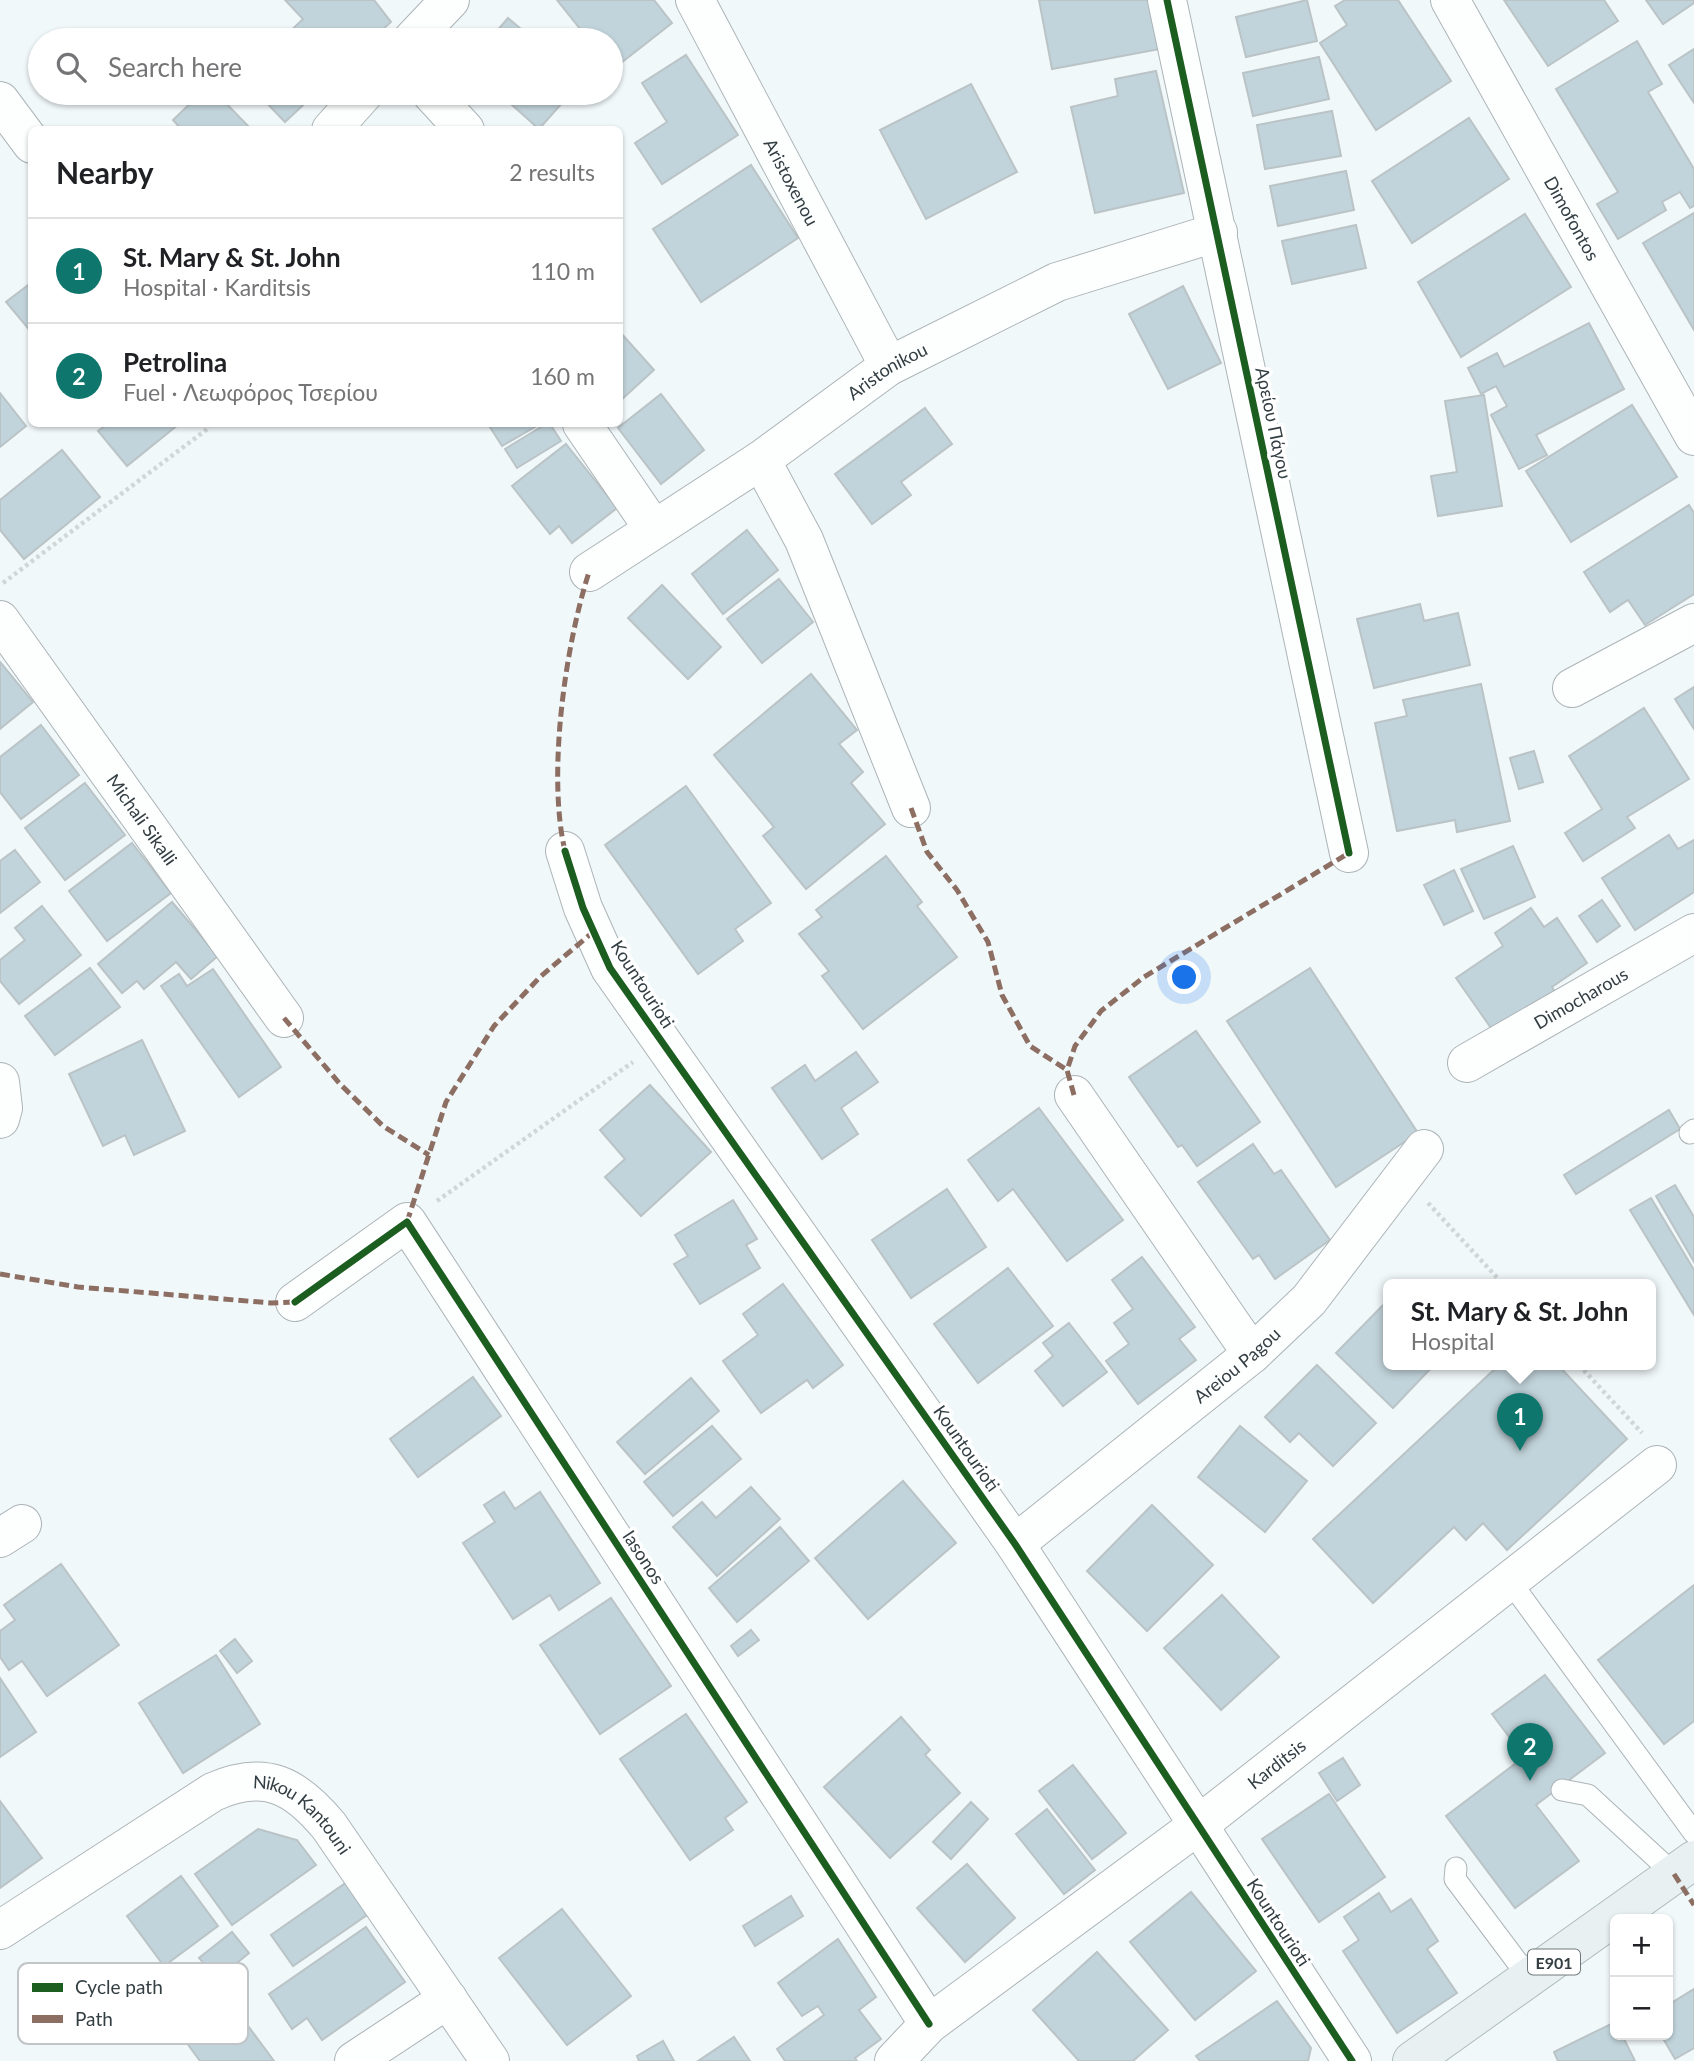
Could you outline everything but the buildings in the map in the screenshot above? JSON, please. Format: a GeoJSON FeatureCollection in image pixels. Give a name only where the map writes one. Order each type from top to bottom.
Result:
{"type":"FeatureCollection","features":[{"type":"Feature","properties":{"kind":"main road","name":"E901"},"geometry":{"type":"LineString","coordinates":[[1412,2061],[1684,1867]]}},
{"type":"Feature","properties":{"kind":"street"},"geometry":{"type":"LineString","coordinates":[[423,28],[450,0]]}},
{"type":"Feature","properties":{"kind":"street","name":"Aristoxenou"},"geometry":{"type":"LineString","coordinates":[[695,0],[889,366]]}},
{"type":"Feature","properties":{"kind":"street","name":"Αρείου Πάγου"},"geometry":{"type":"LineString","coordinates":[[1167,0],[1349,853]]}},
{"type":"Feature","properties":{"kind":"street","name":"Dimofontos"},"geometry":{"type":"LineString","coordinates":[[1450,0],[1694,436]]}},
{"type":"Feature","properties":{"kind":"street"},"geometry":{"type":"LineString","coordinates":[[0,100],[28,138]]}},
{"type":"Feature","properties":{"kind":"street"},"geometry":{"type":"LineString","coordinates":[[335,126],[353,105]]}},
{"type":"Feature","properties":{"kind":"street"},"geometry":{"type":"LineString","coordinates":[[442,105],[462,126]]}},
{"type":"Feature","properties":{"kind":"street","name":"Aristonikou"},"geometry":{"type":"LineString","coordinates":[[589,572],[761,460],[889,366],[1057,282],[1218,232]]}},
{"type":"Feature","properties":{"kind":"street"},"geometry":{"type":"LineString","coordinates":[[584,427],[653,528]]}},
{"type":"Feature","properties":{"kind":"street"},"geometry":{"type":"LineString","coordinates":[[761,460],[804,540],[911,808]]}},
{"type":"Feature","properties":{"kind":"street","name":"Michali Sikalli"},"geometry":{"type":"LineString","coordinates":[[0,620],[284,1018]]}},
{"type":"Feature","properties":{"kind":"street"},"geometry":{"type":"LineString","coordinates":[[1572,688],[1694,624]]}},
{"type":"Feature","properties":{"kind":"street","name":"Kountourioti"},"geometry":{"type":"LineString","coordinates":[[565,851],[583,908],[610,968],[1015,1544],[1352,2061]]}},
{"type":"Feature","properties":{"kind":"street","name":"Dimocharous"},"geometry":{"type":"LineString","coordinates":[[1467,1063],[1694,933]]}},
{"type":"Feature","properties":{"kind":"street"},"geometry":{"type":"LineString","coordinates":[[0,1082],[3,1108],[0,1119]]}},
{"type":"Feature","properties":{"kind":"street"},"geometry":{"type":"LineString","coordinates":[[1074,1095],[1252,1354]]}},
{"type":"Feature","properties":{"kind":"street","name":"Areiou Pagou"},"geometry":{"type":"LineString","coordinates":[[1015,1544],[1252,1354],[1309,1300],[1413,1163]]}},
{"type":"Feature","properties":{"kind":"street"},"geometry":{"type":"LineString","coordinates":[[295,1302],[407,1222]]}},
{"type":"Feature","properties":{"kind":"street","name":"Iasonos"},"geometry":{"type":"LineString","coordinates":[[407,1222],[929,2024]]}},
{"type":"Feature","properties":{"kind":"street","name":"Karditsis"},"geometry":{"type":"LineString","coordinates":[[894,2061],[929,2024],[1197,1826],[1657,1465]]}},
{"type":"Feature","properties":{"kind":"street","name":"Nikou Kantouni"},"geometry":{"type":"LineString","coordinates":[[0,1930],[213,1792],[252,1780],[277,1784],[310,1804],[329,1826],[490,2061]]}},
{"type":"Feature","properties":{"kind":"street"},"geometry":{"type":"LineString","coordinates":[[354,2061],[448,1999]]}},
{"type":"Feature","properties":{"kind":"lane"},"geometry":{"type":"LineString","coordinates":[[1509,1580],[1694,1833]]}},
{"type":"Feature","properties":{"kind":"lane"},"geometry":{"type":"LineString","coordinates":[[1562,1790],[1588,1795],[1684,1867]]}},
{"type":"Feature","properties":{"kind":"lane"},"geometry":{"type":"LineString","coordinates":[[1456,1868],[1455,1879],[1530,1979]]}},
{"type":"Feature","properties":{"kind":"path"},"geometry":{"type":"LineString","coordinates":[[0,586],[208,427]]}},
{"type":"Feature","properties":{"kind":"path"},"geometry":{"type":"LineString","coordinates":[[407,1222],[662,1041]]}},
{"type":"Feature","properties":{"kind":"path"},"geometry":{"type":"LineString","coordinates":[[1413,1163],[1500,1279]]}},
{"type":"Feature","properties":{"kind":"path"},"geometry":{"type":"LineString","coordinates":[[1584,1370],[1642,1432],[1657,1465]]}},
{"type":"Feature","properties":{"kind":"marked path"},"geometry":{"type":"LineString","coordinates":[[565,851],[558,786],[561,711],[580,602],[589,572]]}},
{"type":"Feature","properties":{"kind":"marked path"},"geometry":{"type":"LineString","coordinates":[[911,808],[927,852],[957,890],[988,942],[1002,995],[1030,1046],[1067,1070]]}},
{"type":"Feature","properties":{"kind":"marked path"},"geometry":{"type":"LineString","coordinates":[[1074,1095],[1067,1070],[1075,1046],[1101,1011],[1144,977],[1349,853]]}},
{"type":"Feature","properties":{"kind":"marked path"},"geometry":{"type":"LineString","coordinates":[[407,1222],[446,1102],[494,1026],[540,977],[593,932]]}},
{"type":"Feature","properties":{"kind":"marked path"},"geometry":{"type":"LineString","coordinates":[[284,1018],[340,1084],[383,1126],[429,1155]]}},
{"type":"Feature","properties":{"kind":"marked path"},"geometry":{"type":"LineString","coordinates":[[0,1274],[78,1287],[271,1303],[295,1302]]}},
{"type":"Feature","properties":{"kind":"marked path"},"geometry":{"type":"LineString","coordinates":[[1674,1874],[1694,1905]]}},
{"type":"Feature","properties":{"kind":"cycle path"},"geometry":{"type":"LineString","coordinates":[[1167,0],[1349,853]]}},
{"type":"Feature","properties":{"kind":"cycle path"},"geometry":{"type":"LineString","coordinates":[[565,851],[583,908],[610,968],[1015,1544],[1352,2061]]}},
{"type":"Feature","properties":{"kind":"cycle path"},"geometry":{"type":"LineString","coordinates":[[295,1302],[407,1222],[929,2024]]}},
{"type":"Feature","properties":{"kind":"place","name":"St. Mary & St. John"},"geometry":{"type":"Point","coordinates":[1520,1451]}},
{"type":"Feature","properties":{"kind":"place","name":"Petrolina"},"geometry":{"type":"Point","coordinates":[1530,1781]}}]}
